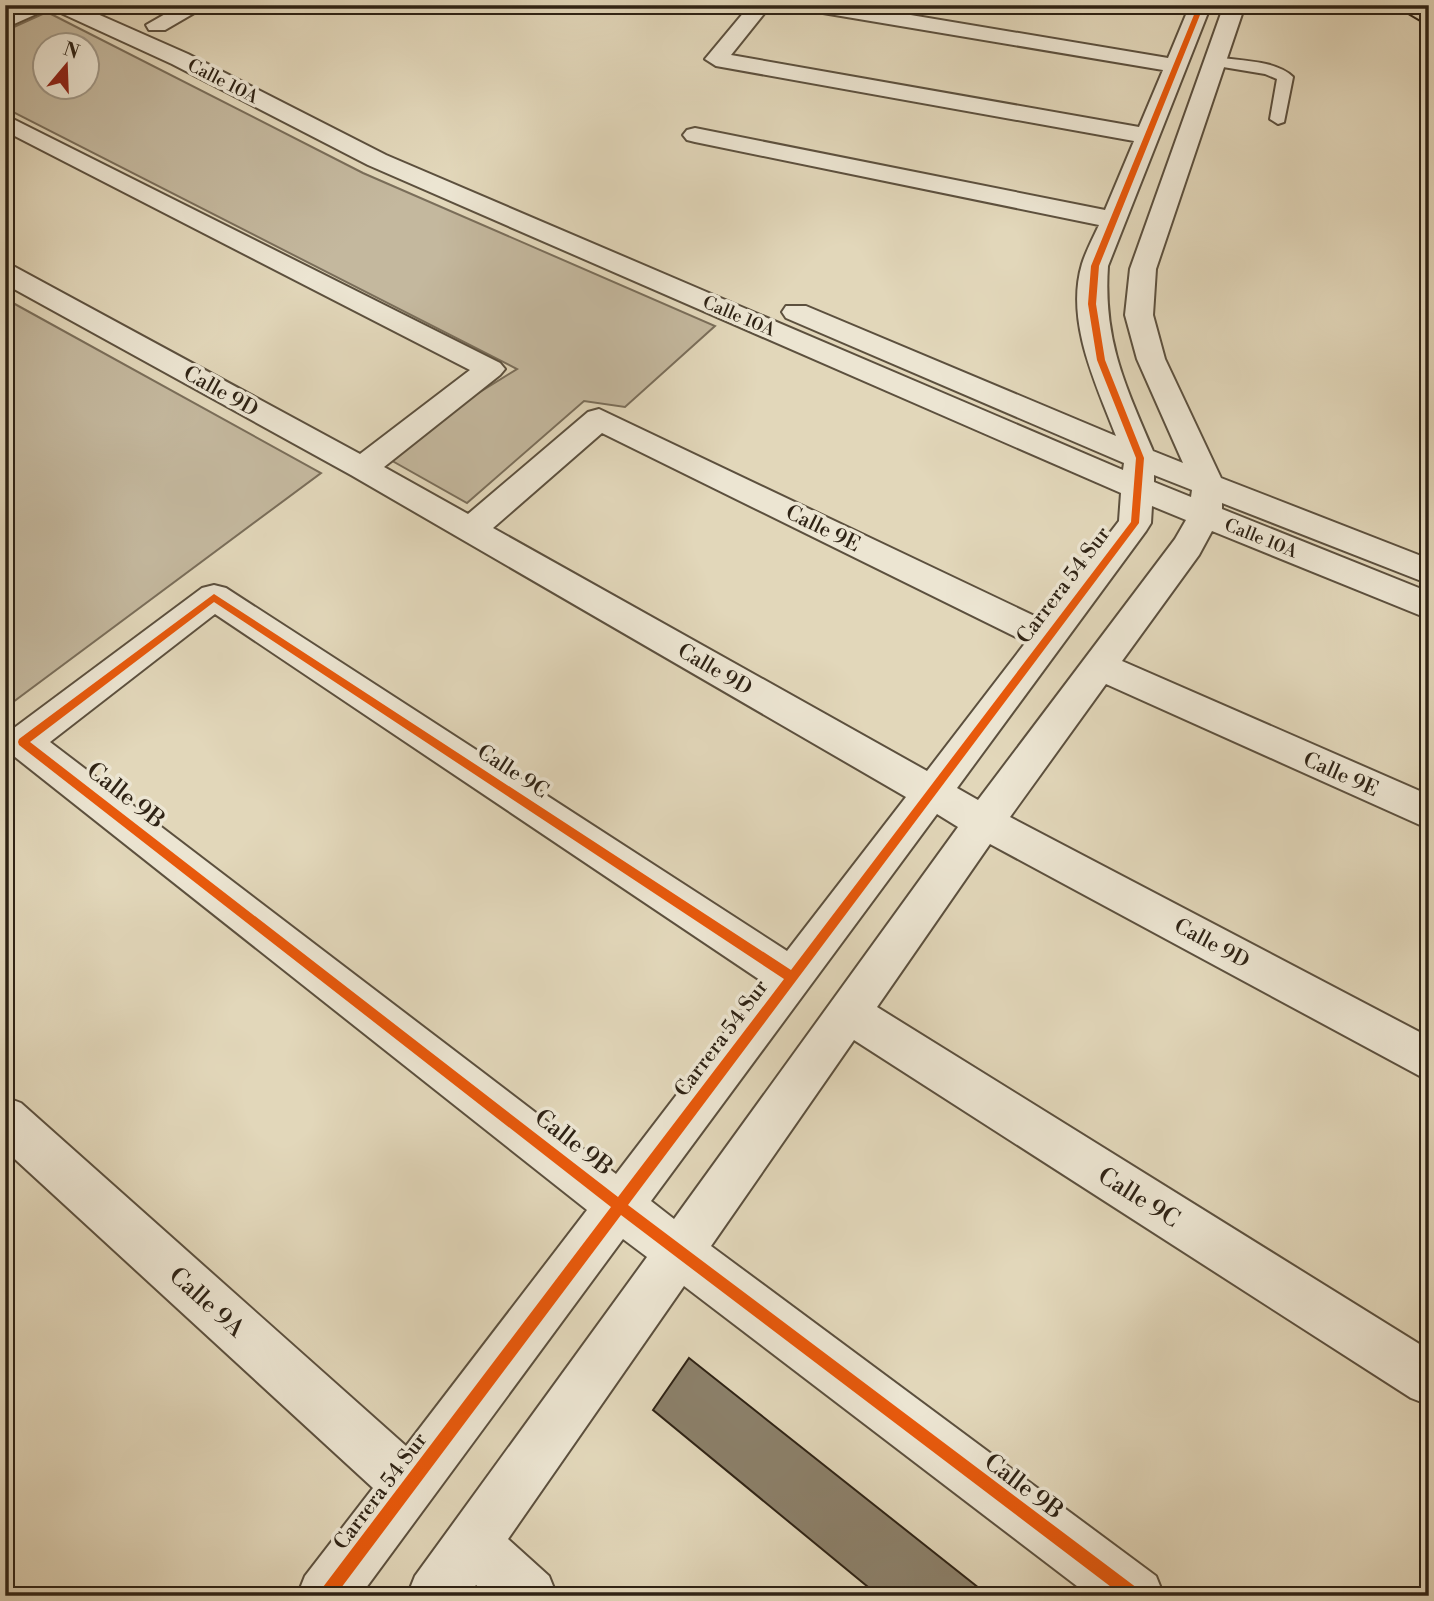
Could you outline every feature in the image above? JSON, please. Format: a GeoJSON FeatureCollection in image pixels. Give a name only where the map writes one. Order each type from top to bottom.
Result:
{"type":"FeatureCollection","features":[{"type":"Feature","properties":{"kind":"highway"},"geometry":{"type":"LineString","coordinates":[[1405,5],[1429,19]]}},
{"type":"Feature","properties":{"kind":"street"},"geometry":{"type":"LineString","coordinates":[[5,22],[42,5]]}},
{"type":"Feature","properties":{"kind":"street","name":"Calle 10A"},"geometry":{"type":"LineString","coordinates":[[59,5],[180,59],[377,160],[624,266],[1207,500],[1429,606]]}},
{"type":"Feature","properties":{"kind":"street","name":"Calle 10A"},"geometry":{"type":"LineString","coordinates":[[112,5],[397,142],[709,275]]}},
{"type":"Feature","properties":{"kind":"street"},"geometry":{"type":"LineString","coordinates":[[157,25],[198,5]]}},
{"type":"Feature","properties":{"kind":"street"},"geometry":{"type":"LineString","coordinates":[[761,5],[716,59],[1149,136]]}},
{"type":"Feature","properties":{"kind":"street"},"geometry":{"type":"LineString","coordinates":[[811,5],[1177,66]]}},
{"type":"Feature","properties":{"kind":"street"},"geometry":{"type":"LineString","coordinates":[[435,1596],[984,821],[1187,547],[1207,500],[1151,359],[1139,315],[1143,269],[1235,5]]}},
{"type":"Feature","properties":{"kind":"street"},"geometry":{"type":"LineString","coordinates":[[1140,473],[1101,360],[1092,304],[1096,266],[1177,66],[1197,6]]}},
{"type":"Feature","properties":{"kind":"street"},"geometry":{"type":"LineString","coordinates":[[5,122],[490,369],[362,468]]}},
{"type":"Feature","properties":{"kind":"street"},"geometry":{"type":"LineString","coordinates":[[695,135],[1114,220]]}},
{"type":"Feature","properties":{"kind":"street"},"geometry":{"type":"LineString","coordinates":[[624,266],[646,248]]}},
{"type":"Feature","properties":{"kind":"street","name":"Calle 9D"},"geometry":{"type":"LineString","coordinates":[[5,273],[362,468],[929,791],[1429,1060]]}},
{"type":"Feature","properties":{"kind":"street","name":"Calle 10A"},"geometry":{"type":"LineString","coordinates":[[773,302],[1140,473]]}},
{"type":"Feature","properties":{"kind":"street","name":"Calle 9E"},"geometry":{"type":"LineString","coordinates":[[470,530],[599,419],[1048,637]]}},
{"type":"Feature","properties":{"kind":"street","name":"Carrera 54 Sur"},"geometry":{"type":"LineString","coordinates":[[325,1596],[929,791],[1135,523],[1140,473]]}},
{"type":"Feature","properties":{"kind":"street","name":"Calle 10A"},"geometry":{"type":"LineString","coordinates":[[1207,500],[1429,572]]}},
{"type":"Feature","properties":{"kind":"street","name":"Calle 9B"},"geometry":{"type":"LineString","coordinates":[[214,597],[23,742],[680,1253],[1136,1596]]}},
{"type":"Feature","properties":{"kind":"street","name":"Calle 9C"},"geometry":{"type":"LineString","coordinates":[[214,597],[791,976]]}},
{"type":"Feature","properties":{"kind":"street","name":"Calle 9E"},"geometry":{"type":"LineString","coordinates":[[1099,666],[1429,813]]}},
{"type":"Feature","properties":{"kind":"street","name":"Calle 9C"},"geometry":{"type":"LineString","coordinates":[[849,1013],[1429,1380]]}},
{"type":"Feature","properties":{"kind":"street","name":"Calle 9A"},"geometry":{"type":"LineString","coordinates":[[5,1119],[409,1485]]}},
{"type":"Feature","properties":{"kind":"street"},"geometry":{"type":"LineString","coordinates":[[472,1543],[529,1596]]}},
{"type":"Feature","properties":{"kind":"lane"},"geometry":{"type":"LineString","coordinates":[[1216,62],[1269,70],[1284,77],[1278,119]]}},
{"type":"Feature","properties":{"kind":"shaded area"},"geometry":{"type":"Polygon","coordinates":[[[47,12],[86,32],[32,32],[32,102],[102,102],[102,40],[363,173],[715,326],[625,407],[584,401],[467,503],[380,454],[517,369],[5,108],[5,31],[47,12]]]}},
{"type":"Feature","properties":{"kind":"shaded area"},"geometry":{"type":"Polygon","coordinates":[[[13,303],[321,473],[5,708],[5,307],[13,303]]]}},
{"type":"Feature","properties":{"kind":"building"},"geometry":{"type":"Polygon","coordinates":[[[689,1358],[989,1596],[879,1596],[653,1410],[689,1358]]]}},
{"type":"Feature","properties":{"kind":"cycle path"},"geometry":{"type":"LineString","coordinates":[[325,1596],[1135,523],[1140,458],[1101,360],[1092,304],[1095,266],[1201,5]]}},
{"type":"Feature","properties":{"kind":"cycle path"},"geometry":{"type":"LineString","coordinates":[[791,977],[214,597],[23,742],[680,1253],[1136,1596]]}}]}
